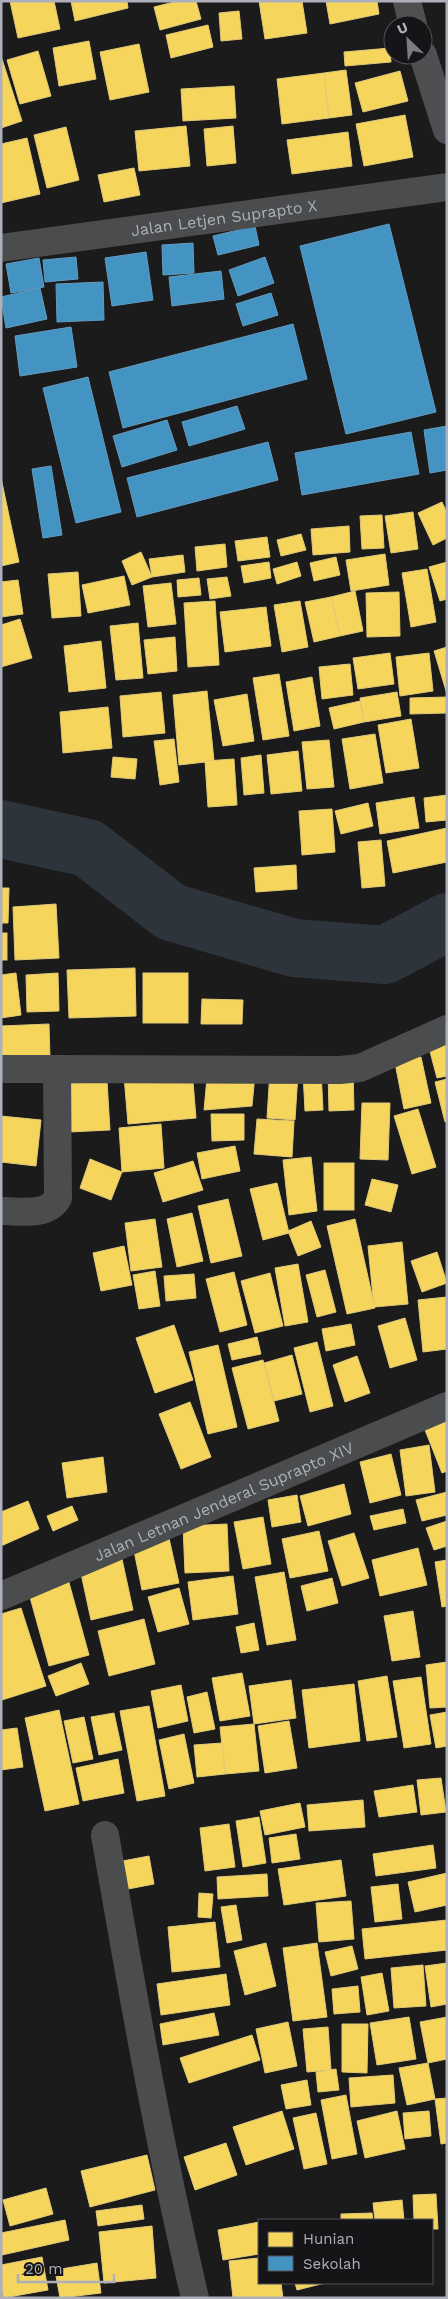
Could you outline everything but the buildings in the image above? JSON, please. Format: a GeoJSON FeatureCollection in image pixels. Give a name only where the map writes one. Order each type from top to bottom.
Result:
{"type":"FeatureCollection","features":[{"type":"Feature","properties":{"kind":"main road"},"geometry":{"type":"LineString","coordinates":[[407,1],[410,15]]}},
{"type":"Feature","properties":{"kind":"main road"},"geometry":{"type":"LineString","coordinates":[[426,65],[447,130]]}},
{"type":"Feature","properties":{"kind":"street","name":"Jalan Letjen Suprapto X"},"geometry":{"type":"LineString","coordinates":[[1,248],[447,187]]}},
{"type":"Feature","properties":{"kind":"street"},"geometry":{"type":"LineString","coordinates":[[1,1069],[340,1070],[360,1068],[447,1029]]}},
{"type":"Feature","properties":{"kind":"street"},"geometry":{"type":"LineString","coordinates":[[1,1211],[43,1211],[53,1206],[58,1198],[57,1069]]}},
{"type":"Feature","properties":{"kind":"street","name":"Jalan Letnan Jenderal Suprapto XIV"},"geometry":{"type":"LineString","coordinates":[[1,1596],[447,1406]]}},
{"type":"Feature","properties":{"kind":"street"},"geometry":{"type":"LineString","coordinates":[[105,1835],[136,2012],[179,2230],[195,2298]]}},
{"type":"Feature","properties":{"kind":"waterway"},"geometry":{"type":"LineString","coordinates":[[1,829],[88,848],[171,912],[294,948],[385,955],[447,922]]}}]}
